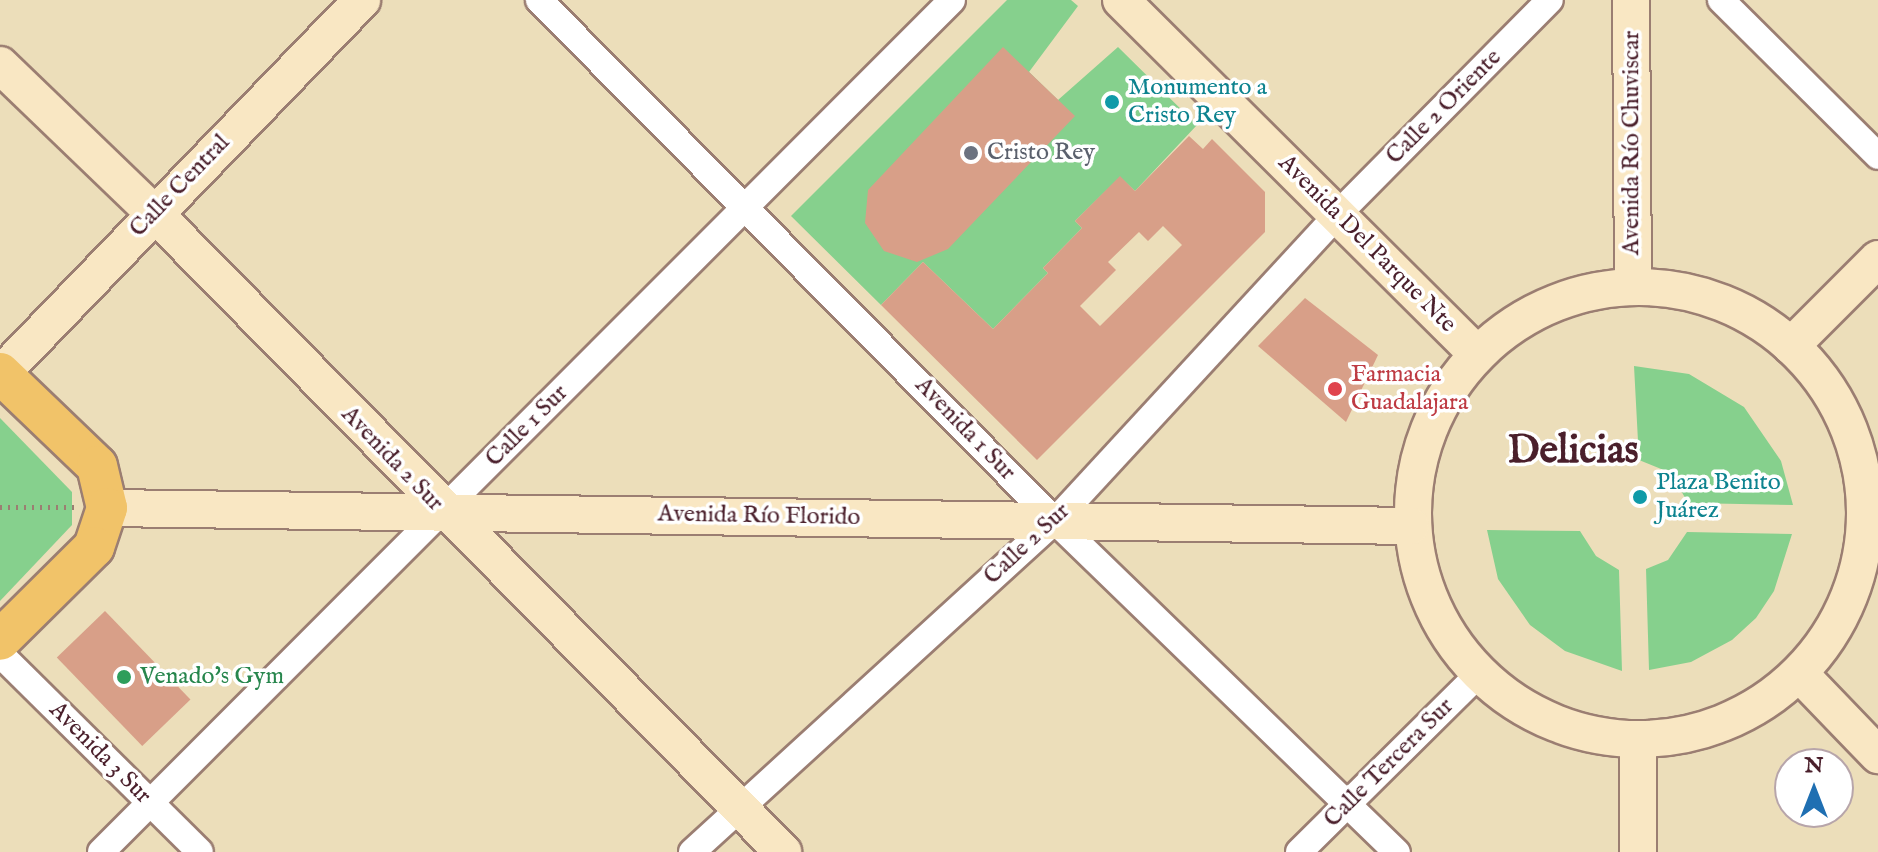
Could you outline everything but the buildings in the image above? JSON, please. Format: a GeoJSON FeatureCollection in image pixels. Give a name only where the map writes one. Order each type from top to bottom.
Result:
{"type":"FeatureCollection","features":[{"type":"Feature","properties":{"kind":"main road","name":"Calle Central"},"geometry":{"type":"LineString","coordinates":[[0,373],[362,0]]}},
{"type":"Feature","properties":{"kind":"main road","name":"Avenida Del Parque Nte"},"geometry":{"type":"LineString","coordinates":[[1121,0],[1477,354]]}},
{"type":"Feature","properties":{"kind":"main road","name":"Avenida Río Chuviscar"},"geometry":{"type":"LineString","coordinates":[[1631,0],[1633,287]]}},
{"type":"Feature","properties":{"kind":"main road","name":"Avenida 2 Sur"},"geometry":{"type":"LineString","coordinates":[[0,65],[154,213],[442,511],[783,852]]}},
{"type":"Feature","properties":{"kind":"main road"},"geometry":{"type":"LineString","coordinates":[[1791,346],[1878,259]]}},
{"type":"Feature","properties":{"kind":"main road"},"geometry":{"type":"LineString","coordinates":[[1633,287],[1690,293],[1744,312],[1791,346],[1823,381],[1847,422],[1872,514],[1848,600],[1827,639],[1799,673],[1765,701],[1725,722],[1682,735],[1638,739],[1580,732],[1526,710],[1479,674],[1444,631],[1421,580],[1411,526],[1417,463],[1439,404],[1477,354],[1522,318],[1575,296],[1633,287]]}},
{"type":"Feature","properties":{"kind":"main road"},"geometry":{"type":"LineString","coordinates":[[0,373],[97,466],[107,508],[94,547],[0,640]]}},
{"type":"Feature","properties":{"kind":"main road","name":"Avenida Río Florido"},"geometry":{"type":"LineString","coordinates":[[107,508],[1411,526]]}},
{"type":"Feature","properties":{"kind":"main road"},"geometry":{"type":"LineString","coordinates":[[1799,673],[1878,755]]}},
{"type":"Feature","properties":{"kind":"main road"},"geometry":{"type":"LineString","coordinates":[[1638,739],[1638,852]]}},
{"type":"Feature","properties":{"kind":"street","name":"Avenida 1 Sur"},"geometry":{"type":"LineString","coordinates":[[539,0],[747,206],[1055,521],[1397,852]]}},
{"type":"Feature","properties":{"kind":"street","name":"Calle 1 Sur"},"geometry":{"type":"LineString","coordinates":[[101,852],[952,0]]}},
{"type":"Feature","properties":{"kind":"street","name":"Calle 2 Oriente"},"geometry":{"type":"LineString","coordinates":[[1338,214],[1550,0]]}},
{"type":"Feature","properties":{"kind":"street"},"geometry":{"type":"LineString","coordinates":[[1721,0],[1878,156]]}},
{"type":"Feature","properties":{"kind":"street","name":"Calle 2 Sur"},"geometry":{"type":"LineString","coordinates":[[692,852],[738,806],[1055,521],[1338,214]]}},
{"type":"Feature","properties":{"kind":"street","name":"Avenida 3 Sur"},"geometry":{"type":"LineString","coordinates":[[0,654],[200,852]]}},
{"type":"Feature","properties":{"kind":"street","name":"Calle Tercera Sur"},"geometry":{"type":"LineString","coordinates":[[1299,852],[1479,674]]}},
{"type":"Feature","properties":{"kind":"path"},"geometry":{"type":"LineString","coordinates":[[0,507],[107,508]]}},
{"type":"Feature","properties":{"kind":"green space"},"geometry":{"type":"Polygon","coordinates":[[[1007,0],[1071,0],[1078,6],[1029,72],[1058,100],[1118,47],[1197,125],[1135,191],[1120,177],[1075,221],[1082,228],[1043,268],[1048,273],[993,329],[923,262],[881,305],[791,216],[1007,0]]]}},
{"type":"Feature","properties":{"kind":"green space"},"geometry":{"type":"Polygon","coordinates":[[[1634,366],[1689,374],[1744,407],[1781,461],[1793,505],[1688,503],[1671,473],[1639,460],[1634,366]]]}},
{"type":"Feature","properties":{"kind":"green space"},"geometry":{"type":"Polygon","coordinates":[[[0,418],[72,492],[72,525],[0,601],[0,418]]]}},
{"type":"Feature","properties":{"kind":"green space"},"geometry":{"type":"Polygon","coordinates":[[[1487,530],[1580,531],[1596,556],[1619,570],[1622,671],[1565,651],[1530,625],[1498,579],[1487,530]]]}},
{"type":"Feature","properties":{"kind":"green space"},"geometry":{"type":"Polygon","coordinates":[[[1687,532],[1792,534],[1774,591],[1756,618],[1732,640],[1691,662],[1649,670],[1646,569],[1668,560],[1687,532]]]}},
{"type":"Feature","properties":{"kind":"place","name":"Monumento a Cristo Rey"},"geometry":{"type":"Point","coordinates":[1112,102]}},
{"type":"Feature","properties":{"kind":"place","name":"Cristo Rey"},"geometry":{"type":"Point","coordinates":[971,153]}},
{"type":"Feature","properties":{"kind":"place","name":"Farmacia Guadalajara"},"geometry":{"type":"Point","coordinates":[1335,389]}},
{"type":"Feature","properties":{"kind":"place","name":"Plaza Benito Juárez"},"geometry":{"type":"Point","coordinates":[1640,497]}},
{"type":"Feature","properties":{"kind":"place","name":"Venado's Gym"},"geometry":{"type":"Point","coordinates":[124,677]}},
{"type":"Feature","properties":{"kind":"district","name":"Delicias"},"geometry":{"type":"Point","coordinates":[1573,452]}}]}
